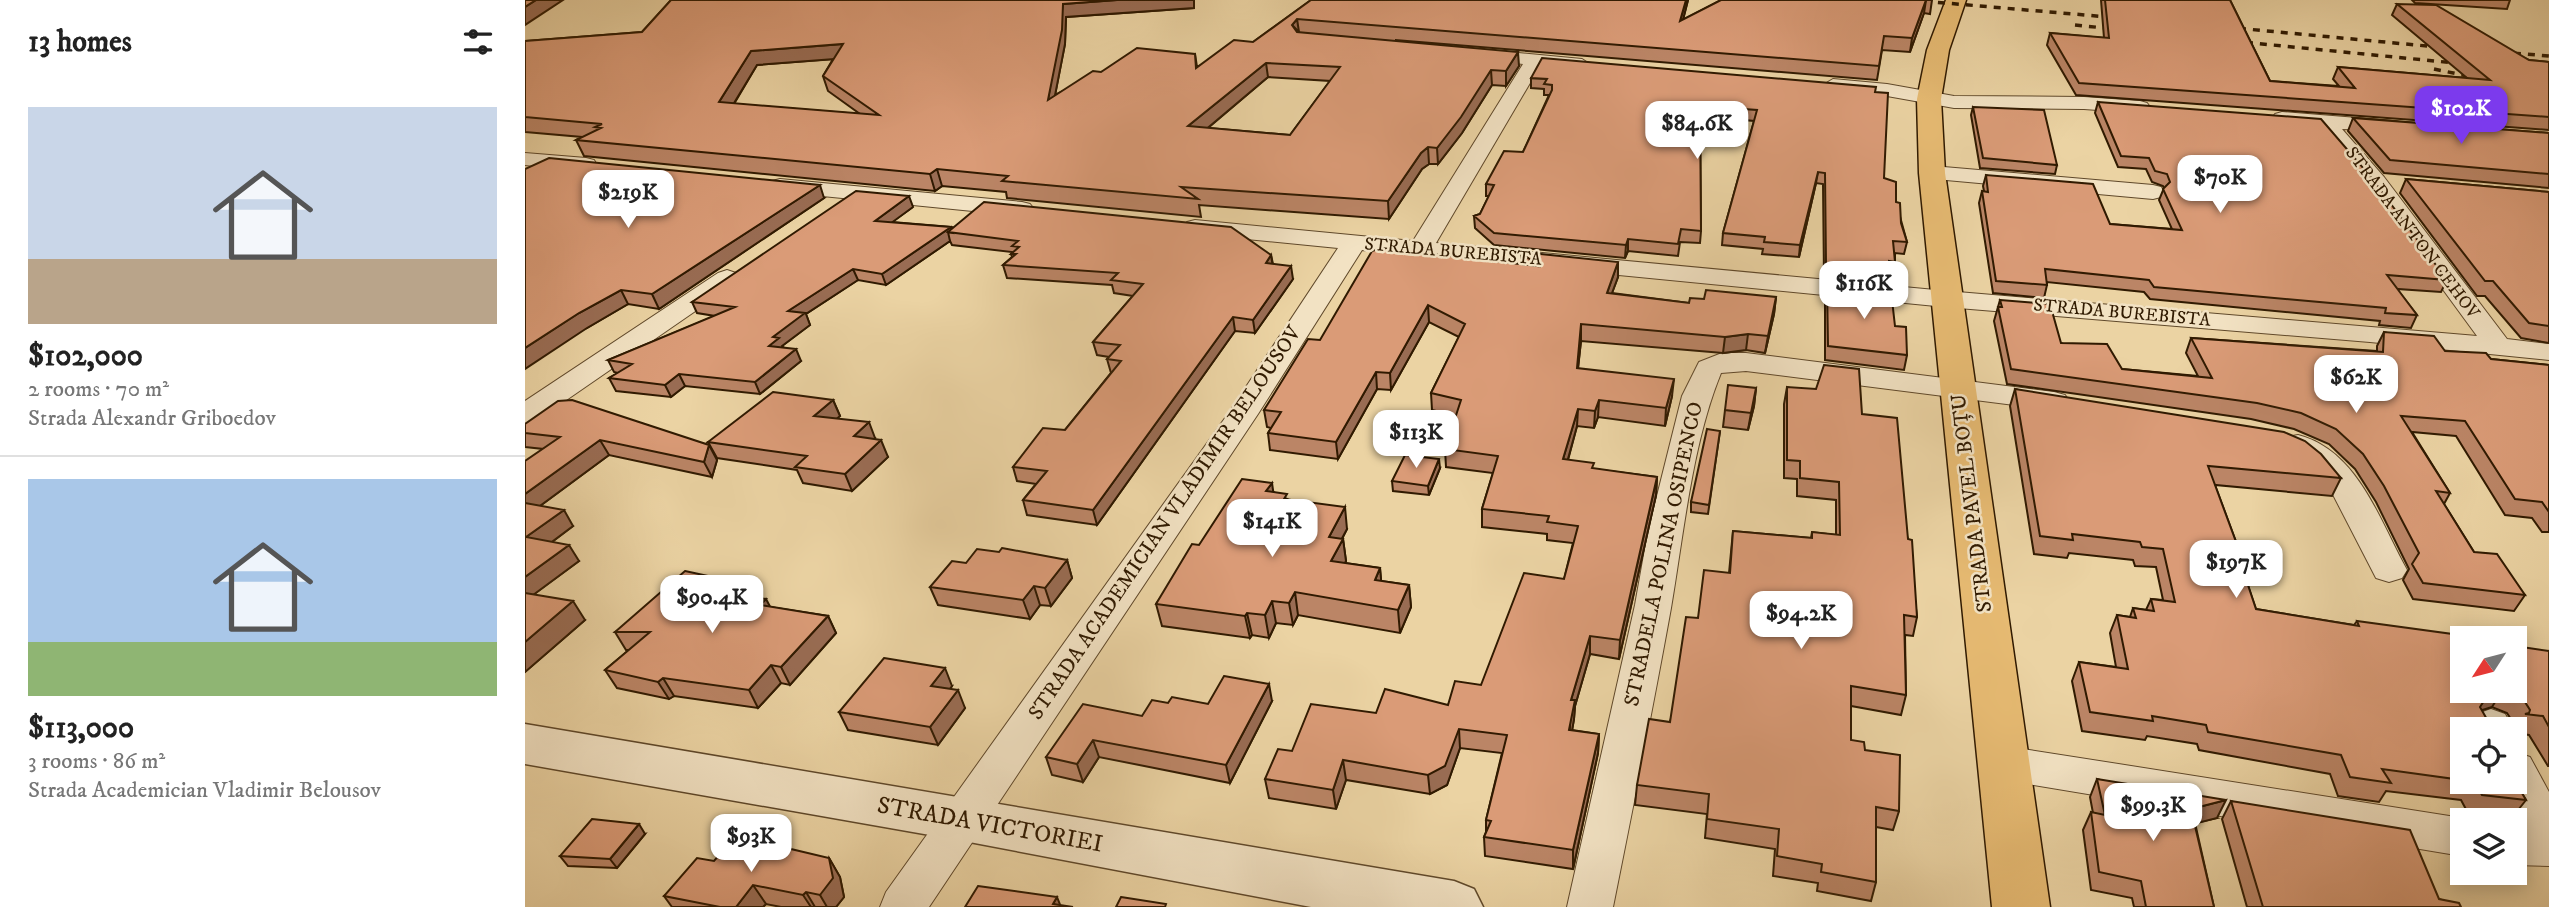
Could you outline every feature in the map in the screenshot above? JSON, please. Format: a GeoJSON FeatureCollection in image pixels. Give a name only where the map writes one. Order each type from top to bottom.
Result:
{"type":"FeatureCollection","features":[{"type":"Feature","properties":{"kind":"main road","name":"STRADA PAVEL BOȚU"},"geometry":{"type":"LineString","coordinates":[[1956,0],[1938,50],[1930,99],[1932,173],[2021,907]]}},
{"type":"Feature","properties":{"kind":"street"},"geometry":{"type":"LineString","coordinates":[[1460,52],[1604,67]]}},
{"type":"Feature","properties":{"kind":"street"},"geometry":{"type":"LineString","coordinates":[[1420,248],[1534,61]]}},
{"type":"Feature","properties":{"kind":"street"},"geometry":{"type":"LineString","coordinates":[[1819,84],[1895,91],[1930,99],[1993,103],[2097,104],[2164,109]]}},
{"type":"Feature","properties":{"kind":"street"},"geometry":{"type":"LineString","coordinates":[[2263,117],[2420,129]]}},
{"type":"Feature","properties":{"kind":"street","name":"STRADA ANTON CEHOV"},"geometry":{"type":"LineString","coordinates":[[2325,122],[2376,181],[2498,346]]}},
{"type":"Feature","properties":{"kind":"street"},"geometry":{"type":"LineString","coordinates":[[525,159],[616,168]]}},
{"type":"Feature","properties":{"kind":"street"},"geometry":{"type":"LineString","coordinates":[[1932,173],[2153,192]]}},
{"type":"Feature","properties":{"kind":"street"},"geometry":{"type":"LineString","coordinates":[[2376,181],[2403,184]]}},
{"type":"Feature","properties":{"kind":"street"},"geometry":{"type":"LineString","coordinates":[[752,183],[1049,212]]}},
{"type":"Feature","properties":{"kind":"street"},"geometry":{"type":"LineString","coordinates":[[820,215],[854,192]]}},
{"type":"Feature","properties":{"kind":"street","name":"STRADA BUREBISTA"},"geometry":{"type":"LineString","coordinates":[[1174,225],[1946,299],[2549,352]]}},
{"type":"Feature","properties":{"kind":"street","name":"STRADA ACADEMICIAN VLADIMIR BELOUSOV"},"geometry":{"type":"LineString","coordinates":[[903,907],[1243,414],[1354,243]]}},
{"type":"Feature","properties":{"kind":"street"},"geometry":{"type":"LineString","coordinates":[[525,415],[752,261]]}},
{"type":"Feature","properties":{"kind":"street","name":"STRADELA POLINA OSIPENCO"},"geometry":{"type":"LineString","coordinates":[[1590,907],[1653,605],[1665,532],[1697,396],[1709,368],[1722,362],[1738,362],[1958,387]]}},
{"type":"Feature","properties":{"kind":"street"},"geometry":{"type":"LineString","coordinates":[[1958,387],[2088,406]]}},
{"type":"Feature","properties":{"kind":"street"},"geometry":{"type":"LineString","coordinates":[[2274,437],[2317,453],[2336,472],[2389,570]]}},
{"type":"Feature","properties":{"kind":"street","name":"STRADA VICTORIEI"},"geometry":{"type":"LineString","coordinates":[[525,744],[1454,907]]}},
{"type":"Feature","properties":{"kind":"street"},"geometry":{"type":"LineString","coordinates":[[2004,763],[2450,835]]}},
{"type":"Feature","properties":{"kind":"street"},"geometry":{"type":"LineString","coordinates":[[2527,792],[2549,840]]}},
{"type":"Feature","properties":{"kind":"street"},"geometry":{"type":"LineString","coordinates":[[2527,846],[2549,847]]}},
{"type":"Feature","properties":{"kind":"building"},"geometry":{"type":"Polygon","coordinates":[[[525,0],[536,0],[525,7],[525,0]]]}},
{"type":"Feature","properties":{"kind":"building"},"geometry":{"type":"Polygon","coordinates":[[[671,0],[1117,0],[1063,4],[1062,30],[1048,100],[1093,71],[1101,72],[1137,48],[1195,54],[1196,68],[1234,40],[1253,42],[1311,0],[1686,0],[1680,21],[1721,0],[1926,0],[1912,38],[1884,36],[1879,66],[1297,19],[1292,25],[1297,32],[1518,52],[1506,71],[1491,70],[1437,148],[1428,147],[1421,153],[1388,201],[1181,187],[1198,199],[1002,181],[1008,176],[937,169],[930,174],[576,140],[601,128],[595,127],[602,124],[525,117],[525,41],[642,32],[671,0]],[[843,44],[751,51],[719,102],[879,115],[823,76],[843,44]],[[1266,63],[1188,126],[1290,135],[1340,67],[1266,63]]]}},
{"type":"Feature","properties":{"kind":"building"},"geometry":{"type":"Polygon","coordinates":[[[2105,0],[2230,0],[2270,81],[2355,88],[2338,67],[2490,80],[2397,4],[2436,5],[2529,60],[2549,62],[2549,117],[2079,83],[2050,33],[2109,38],[2105,0]]]}},
{"type":"Feature","properties":{"kind":"building"},"geometry":{"type":"Polygon","coordinates":[[[1542,58],[1876,87],[1875,92],[1888,93],[1884,178],[1896,182],[1896,202],[1900,203],[1901,223],[1907,242],[1893,241],[1895,262],[1889,261],[1889,270],[1826,264],[1825,173],[1818,172],[1800,245],[1764,242],[1765,237],[1723,233],[1757,110],[1700,106],[1701,231],[1681,229],[1678,244],[1628,239],[1626,245],[1494,233],[1474,216],[1480,214],[1494,185],[1486,184],[1504,151],[1523,152],[1552,90],[1552,85],[1544,84],[1547,79],[1531,78],[1542,58]]]}},
{"type":"Feature","properties":{"kind":"building"},"geometry":{"type":"Polygon","coordinates":[[[2098,102],[2321,119],[2371,177],[2447,280],[2387,275],[2417,315],[2385,313],[2386,308],[2154,287],[2149,280],[2045,269],[2047,285],[1996,281],[1982,191],[1988,192],[1986,175],[2093,184],[2110,224],[2182,230],[2163,189],[2170,182],[2167,174],[2155,171],[2149,158],[2121,156],[2098,102]]]}},
{"type":"Feature","properties":{"kind":"building"},"geometry":{"type":"Polygon","coordinates":[[[1973,107],[2044,110],[2057,165],[1983,158],[1973,107]]]}},
{"type":"Feature","properties":{"kind":"building"},"geometry":{"type":"Polygon","coordinates":[[[2353,118],[2549,133],[2549,174],[2390,160],[2353,118]]]}},
{"type":"Feature","properties":{"kind":"building"},"geometry":{"type":"Polygon","coordinates":[[[549,158],[820,185],[652,294],[621,290],[525,348],[525,169],[549,158]]]}},
{"type":"Feature","properties":{"kind":"building"},"geometry":{"type":"Polygon","coordinates":[[[2406,179],[2549,192],[2549,326],[2529,323],[2493,281],[2485,281],[2406,179]]]}},
{"type":"Feature","properties":{"kind":"building"},"geometry":{"type":"Polygon","coordinates":[[[856,191],[909,196],[875,221],[951,227],[882,274],[853,269],[788,311],[805,313],[773,337],[779,338],[769,346],[796,349],[755,382],[679,374],[665,385],[609,378],[632,364],[608,360],[735,307],[692,302],[856,191]]]}},
{"type":"Feature","properties":{"kind":"building"},"geometry":{"type":"Polygon","coordinates":[[[984,202],[1231,227],[1271,255],[1266,263],[1291,266],[1253,320],[1233,317],[1093,510],[1023,500],[1047,471],[1013,467],[1043,428],[1065,430],[1121,361],[1107,359],[1120,345],[1093,342],[1143,284],[1111,280],[1118,273],[1003,265],[1016,254],[1011,254],[1019,247],[1012,246],[1018,241],[948,232],[984,202]]]}},
{"type":"Feature","properties":{"kind":"building"},"geometry":{"type":"Polygon","coordinates":[[[1381,248],[1538,266],[1521,252],[1618,262],[1607,293],[1689,303],[1690,298],[1704,299],[1706,290],[1776,297],[1768,336],[1748,334],[1725,337],[1581,324],[1577,368],[1674,379],[1666,408],[1599,400],[1595,411],[1578,409],[1563,459],[1594,463],[1592,468],[1657,477],[1620,640],[1590,636],[1571,700],[1575,700],[1569,730],[1599,734],[1573,850],[1484,837],[1491,821],[1486,820],[1507,735],[1459,729],[1445,766],[1428,775],[1343,760],[1333,790],[1265,779],[1278,749],[1292,751],[1311,704],[1376,713],[1385,689],[1448,705],[1455,681],[1481,685],[1524,573],[1564,579],[1578,526],[1547,522],[1549,516],[1482,509],[1498,456],[1445,449],[1461,400],[1431,393],[1465,324],[1428,305],[1390,373],[1376,372],[1336,442],[1268,433],[1281,412],[1264,410],[1308,339],[1320,340],[1372,251],[1381,248]]]}},
{"type":"Feature","properties":{"kind":"building"},"geometry":{"type":"Polygon","coordinates":[[[1827,284],[1891,291],[1895,326],[1906,327],[1907,355],[1828,346],[1827,284]]]}},
{"type":"Feature","properties":{"kind":"building"},"geometry":{"type":"Polygon","coordinates":[[[2000,300],[2050,304],[2061,343],[2107,344],[2122,369],[2212,378],[2191,338],[2383,352],[2384,332],[2434,336],[2445,351],[2486,353],[2491,359],[2549,365],[2549,512],[2542,502],[2515,499],[2465,421],[2401,416],[2450,493],[2436,491],[2474,552],[2497,554],[2525,595],[2423,583],[2412,564],[2419,553],[2384,486],[2363,454],[2336,429],[2301,413],[2257,403],[2011,369],[1998,307],[2002,307],[2000,300]]]}},
{"type":"Feature","properties":{"kind":"building"},"geometry":{"type":"Polygon","coordinates":[[[1824,365],[1859,369],[1862,414],[1897,418],[1908,539],[1912,540],[1917,617],[1904,615],[1906,695],[1851,686],[1851,740],[1864,742],[1865,750],[1900,755],[1899,811],[1876,807],[1876,882],[1821,872],[1822,864],[1777,856],[1779,829],[1707,819],[1709,794],[1637,785],[1649,719],[1670,722],[1686,617],[1698,618],[1704,570],[1730,573],[1733,531],[1812,538],[1812,532],[1840,535],[1839,482],[1800,478],[1800,461],[1787,460],[1787,387],[1816,389],[1824,365]]]}},
{"type":"Feature","properties":{"kind":"building"},"geometry":{"type":"Polygon","coordinates":[[[1728,385],[1756,388],[1751,413],[1725,410],[1728,385]]]}},
{"type":"Feature","properties":{"kind":"building"},"geometry":{"type":"Polygon","coordinates":[[[2015,389],[2284,432],[2305,441],[2321,454],[2341,478],[2208,466],[2242,558],[2239,558],[2256,609],[2359,626],[2357,621],[2450,634],[2450,704],[2482,704],[2480,707],[2486,717],[2450,717],[2450,778],[2382,769],[2391,783],[2350,777],[2341,755],[2208,732],[2206,725],[2152,716],[2153,721],[2090,712],[2079,662],[2128,669],[2117,615],[2136,618],[2133,608],[2154,611],[2151,599],[2175,602],[2163,549],[2142,547],[2140,542],[2072,534],[2073,540],[2040,536],[2015,389]]]}},
{"type":"Feature","properties":{"kind":"building"},"geometry":{"type":"Polygon","coordinates":[[[773,392],[833,400],[814,416],[869,422],[854,436],[881,440],[845,474],[795,467],[807,456],[708,442],[773,392]]]}},
{"type":"Feature","properties":{"kind":"building"},"geometry":{"type":"Polygon","coordinates":[[[572,400],[709,445],[704,462],[600,440],[525,494],[525,461],[560,437],[525,433],[525,424],[558,401],[572,400]]]}},
{"type":"Feature","properties":{"kind":"building"},"geometry":{"type":"Polygon","coordinates":[[[1707,429],[1720,431],[1709,505],[1691,502],[1707,429]]]}},
{"type":"Feature","properties":{"kind":"building"},"geometry":{"type":"Polygon","coordinates":[[[1405,455],[1439,459],[1428,486],[1392,481],[1405,455]]]}},
{"type":"Feature","properties":{"kind":"building"},"geometry":{"type":"Polygon","coordinates":[[[1242,479],[1272,483],[1266,491],[1287,494],[1284,499],[1345,507],[1329,537],[1343,539],[1331,561],[1380,568],[1375,580],[1409,585],[1398,610],[1295,592],[1289,603],[1272,601],[1265,615],[1247,613],[1245,616],[1156,604],[1192,544],[1199,545],[1242,479]]]}},
{"type":"Feature","properties":{"kind":"building"},"geometry":{"type":"Polygon","coordinates":[[[525,503],[564,510],[526,537],[569,545],[525,577],[525,503]]]}},
{"type":"Feature","properties":{"kind":"building"},"geometry":{"type":"Polygon","coordinates":[[[1002,548],[1067,560],[1045,588],[1034,586],[1023,600],[930,587],[952,561],[966,563],[977,549],[999,552],[1002,548]]]}},
{"type":"Feature","properties":{"kind":"building"},"geometry":{"type":"Polygon","coordinates":[[[685,571],[745,584],[733,595],[766,599],[760,605],[828,616],[781,667],[771,665],[749,690],[663,678],[658,682],[605,670],[650,632],[615,632],[685,571]]]}},
{"type":"Feature","properties":{"kind":"building"},"geometry":{"type":"Polygon","coordinates":[[[525,593],[573,601],[525,642],[525,593]]]}},
{"type":"Feature","properties":{"kind":"building"},"geometry":{"type":"Polygon","coordinates":[[[2527,648],[2549,651],[2549,727],[2543,716],[2525,714],[2530,710],[2526,704],[2527,648]]]}},
{"type":"Feature","properties":{"kind":"building"},"geometry":{"type":"Polygon","coordinates":[[[884,658],[945,668],[931,686],[958,690],[930,727],[839,712],[884,658]]]}},
{"type":"Feature","properties":{"kind":"building"},"geometry":{"type":"Polygon","coordinates":[[[1224,676],[1269,684],[1226,765],[1093,740],[1077,764],[1046,757],[1083,704],[1142,716],[1152,700],[1168,703],[1172,697],[1208,704],[1224,676]]]}},
{"type":"Feature","properties":{"kind":"building"},"geometry":{"type":"Polygon","coordinates":[[[2097,779],[2226,800],[2191,809],[2214,907],[2146,907],[2141,881],[2099,872],[2091,812],[2105,815],[2097,779]]]}},
{"type":"Feature","properties":{"kind":"building"},"geometry":{"type":"Polygon","coordinates":[[[2523,794],[2526,800],[2482,795],[2523,794]]]}},
{"type":"Feature","properties":{"kind":"building"},"geometry":{"type":"Polygon","coordinates":[[[2231,801],[2410,830],[2439,899],[2459,903],[2461,907],[2263,907],[2231,801]]]}},
{"type":"Feature","properties":{"kind":"building"},"geometry":{"type":"Polygon","coordinates":[[[592,819],[639,824],[610,859],[560,856],[592,819]]]}},
{"type":"Feature","properties":{"kind":"building"},"geometry":{"type":"Polygon","coordinates":[[[736,836],[829,858],[833,878],[820,895],[806,892],[803,895],[753,885],[736,907],[720,907],[664,896],[697,858],[714,861],[736,836]]]}},
{"type":"Feature","properties":{"kind":"building"},"geometry":{"type":"Polygon","coordinates":[[[978,886],[1057,897],[1053,904],[1073,907],[965,907],[978,886]]]}},
{"type":"Feature","properties":{"kind":"building"},"geometry":{"type":"Polygon","coordinates":[[[1121,897],[1166,904],[1165,907],[1116,907],[1121,897]]]}},
{"type":"Feature","properties":{"kind":"railway"},"geometry":{"type":"LineString","coordinates":[[1910,0],[2120,18]]}},
{"type":"Feature","properties":{"kind":"railway"},"geometry":{"type":"LineString","coordinates":[[2075,25],[2124,30]]}},
{"type":"Feature","properties":{"kind":"railway"},"geometry":{"type":"LineString","coordinates":[[2225,27],[2448,48]]}},
{"type":"Feature","properties":{"kind":"railway"},"geometry":{"type":"LineString","coordinates":[[2232,41],[2465,64]]}},
{"type":"Feature","properties":{"kind":"railway"},"geometry":{"type":"LineString","coordinates":[[2500,52],[2549,56]]}},
{"type":"Feature","properties":{"kind":"railway"},"geometry":{"type":"LineString","coordinates":[[2434,69],[2482,79]]}}]}
